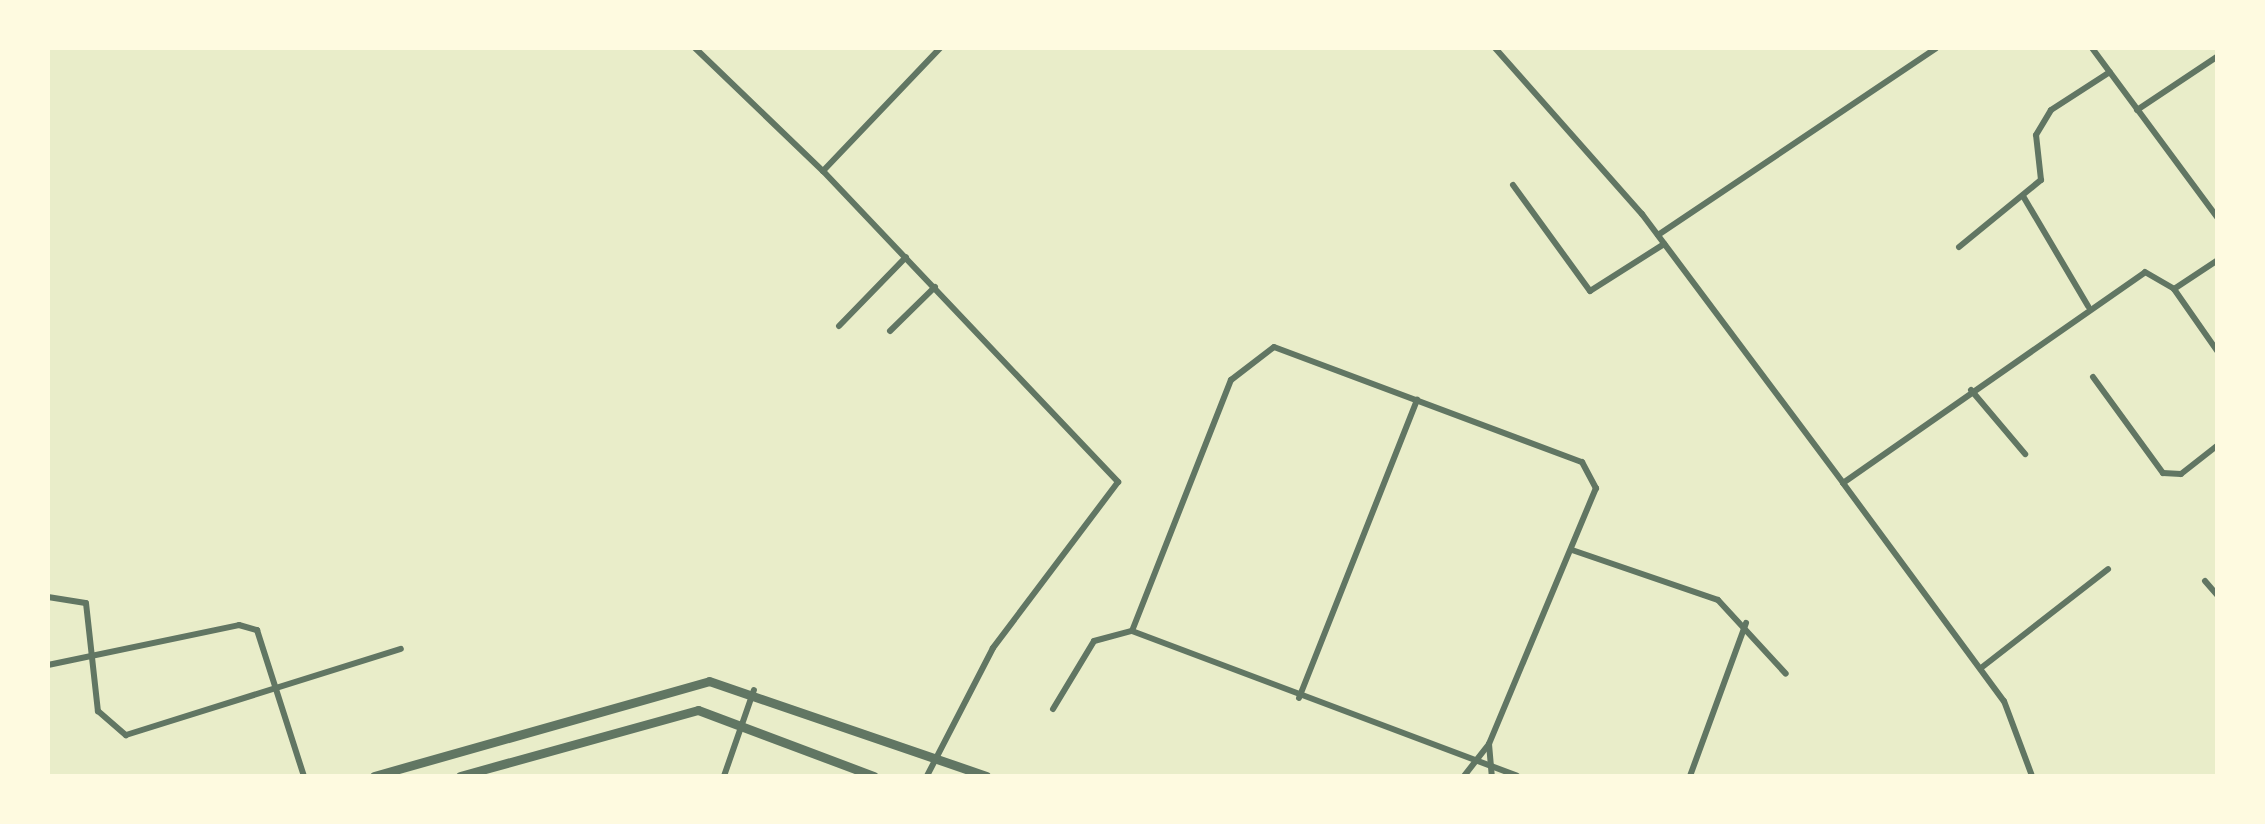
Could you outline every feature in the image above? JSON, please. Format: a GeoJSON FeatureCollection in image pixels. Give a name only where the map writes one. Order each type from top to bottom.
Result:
{"type":"FeatureCollection","features":[{"type":"Feature","properties":{"kind":"street"},"geometry":{"type":"LineString","coordinates":[[695,48],[823,171],[1118,482],[993,648],[927,776]]}},
{"type":"Feature","properties":{"kind":"street"},"geometry":{"type":"LineString","coordinates":[[823,171],[940,48]]}},
{"type":"Feature","properties":{"kind":"street"},"geometry":{"type":"LineString","coordinates":[[1495,48],[1658,235],[1981,668],[2004,701],[2032,776]]}},
{"type":"Feature","properties":{"kind":"street"},"geometry":{"type":"LineString","coordinates":[[1658,235],[1936,48]]}},
{"type":"Feature","properties":{"kind":"street"},"geometry":{"type":"LineString","coordinates":[[2092,48],[2218,218]]}},
{"type":"Feature","properties":{"kind":"street"},"geometry":{"type":"LineString","coordinates":[[2137,110],[2218,56]]}},
{"type":"Feature","properties":{"kind":"street"},"geometry":{"type":"LineString","coordinates":[[1959,247],[2023,196],[2046,167],[2040,124],[2110,72]]}},
{"type":"Feature","properties":{"kind":"street"},"geometry":{"type":"LineString","coordinates":[[1513,185],[1590,291],[1664,244]]}},
{"type":"Feature","properties":{"kind":"street"},"geometry":{"type":"LineString","coordinates":[[2023,196],[2088,307]]}},
{"type":"Feature","properties":{"kind":"street"},"geometry":{"type":"LineString","coordinates":[[839,326],[906,258]]}},
{"type":"Feature","properties":{"kind":"street"},"geometry":{"type":"LineString","coordinates":[[2174,289],[2218,260]]}},
{"type":"Feature","properties":{"kind":"street"},"geometry":{"type":"LineString","coordinates":[[1843,483],[2088,307],[2145,272],[2174,289],[2218,352]]}},
{"type":"Feature","properties":{"kind":"street"},"geometry":{"type":"LineString","coordinates":[[890,331],[935,287]]}},
{"type":"Feature","properties":{"kind":"street"},"geometry":{"type":"LineString","coordinates":[[1132,630],[1231,380],[1274,347],[1290,348],[1582,462],[1596,488],[1489,744],[1470,760],[1464,776]]}},
{"type":"Feature","properties":{"kind":"street"},"geometry":{"type":"LineString","coordinates":[[2093,376],[2163,473],[2181,474],[2218,445]]}},
{"type":"Feature","properties":{"kind":"street"},"geometry":{"type":"LineString","coordinates":[[1972,390],[2025,454]]}},
{"type":"Feature","properties":{"kind":"street"},"geometry":{"type":"LineString","coordinates":[[1299,698],[1417,400]]}},
{"type":"Feature","properties":{"kind":"street"},"geometry":{"type":"LineString","coordinates":[[1572,550],[1718,600],[1746,623],[1786,674]]}},
{"type":"Feature","properties":{"kind":"street"},"geometry":{"type":"LineString","coordinates":[[1981,668],[2108,569]]}},
{"type":"Feature","properties":{"kind":"street"},"geometry":{"type":"LineString","coordinates":[[2204,581],[2218,596]]}},
{"type":"Feature","properties":{"kind":"street"},"geometry":{"type":"LineString","coordinates":[[48,597],[86,602],[98,661],[101,720],[126,735],[279,683],[401,649]]}},
{"type":"Feature","properties":{"kind":"street"},"geometry":{"type":"LineString","coordinates":[[1690,776],[1746,623]]}},
{"type":"Feature","properties":{"kind":"street"},"geometry":{"type":"LineString","coordinates":[[48,665],[98,661],[239,625],[265,642],[304,776]]}},
{"type":"Feature","properties":{"kind":"street"},"geometry":{"type":"LineString","coordinates":[[1052,709],[1094,641],[1132,630],[1493,772],[1517,776]]}},
{"type":"Feature","properties":{"kind":"street"},"geometry":{"type":"LineString","coordinates":[[374,776],[709,680],[754,690],[986,776]]}},
{"type":"Feature","properties":{"kind":"street"},"geometry":{"type":"LineString","coordinates":[[724,776],[754,690]]}},
{"type":"Feature","properties":{"kind":"street"},"geometry":{"type":"LineString","coordinates":[[460,776],[698,710],[874,776]]}},
{"type":"Feature","properties":{"kind":"street"},"geometry":{"type":"LineString","coordinates":[[1489,744],[1493,772]]}}]}
